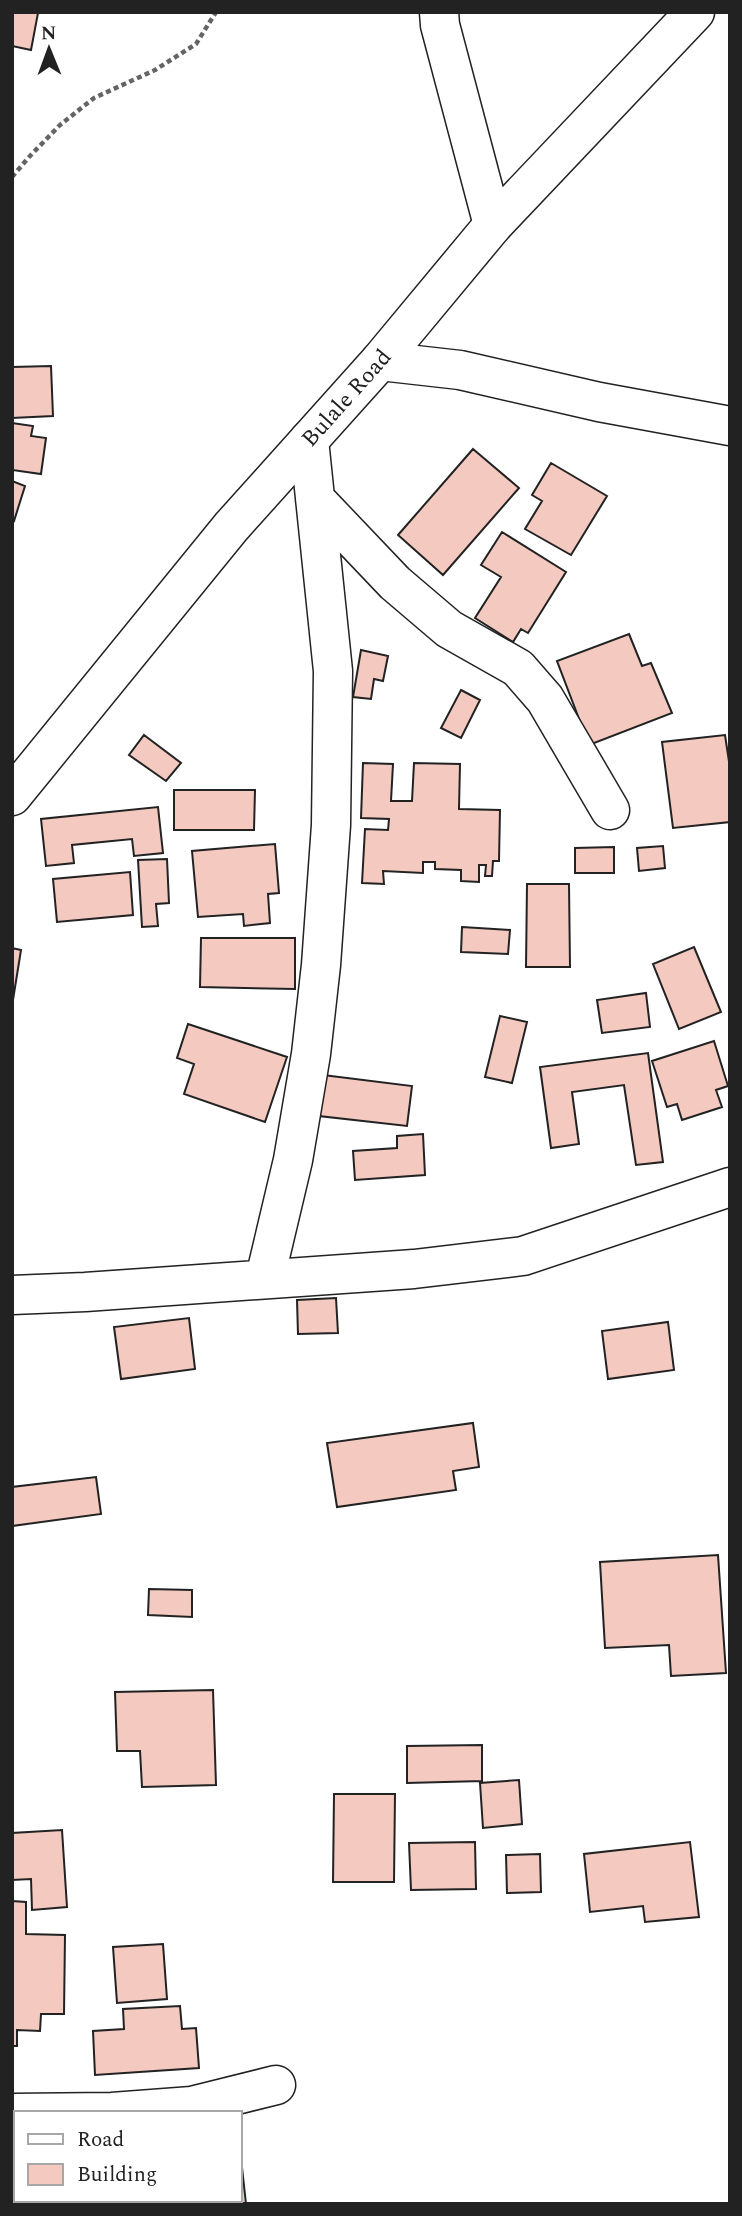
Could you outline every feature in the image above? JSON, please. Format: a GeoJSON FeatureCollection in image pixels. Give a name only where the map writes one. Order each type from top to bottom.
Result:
{"type":"FeatureCollection","features":[{"type":"Feature","properties":{"kind":"street"},"geometry":{"type":"LineString","coordinates":[[439,12],[440,25],[493,225]]}},
{"type":"Feature","properties":{"kind":"street","name":"Bulale Road"},"geometry":{"type":"LineString","coordinates":[[12,796],[231,527],[380,361],[493,225],[695,12]]}},
{"type":"Feature","properties":{"kind":"street"},"geometry":{"type":"LineString","coordinates":[[380,361],[460,370],[599,402],[730,426]]}},
{"type":"Feature","properties":{"kind":"street"},"geometry":{"type":"LineString","coordinates":[[265,1278],[293,1160],[311,1054],[321,965],[331,825],[333,671],[309,440]]}},
{"type":"Feature","properties":{"kind":"street"},"geometry":{"type":"LineString","coordinates":[[315,499],[395,583],[449,629],[518,668],[545,699],[610,810]]}},
{"type":"Feature","properties":{"kind":"street"},"geometry":{"type":"LineString","coordinates":[[12,1295],[414,1269],[523,1256],[730,1187]]}},
{"type":"Feature","properties":{"kind":"street"},"geometry":{"type":"LineString","coordinates":[[125,2111],[192,2106],[276,2085]]}},
{"type":"Feature","properties":{"kind":"path"},"geometry":{"type":"LineString","coordinates":[[12,177],[60,125],[94,98],[155,70],[196,44],[216,12]]}},
{"type":"Feature","properties":{"kind":"building"},"geometry":{"type":"Polygon","coordinates":[[[12,12],[38,13],[31,50],[12,46],[12,12]]]}},
{"type":"Feature","properties":{"kind":"building"},"geometry":{"type":"Polygon","coordinates":[[[51,366],[53,416],[12,418],[12,367],[51,366]]]}},
{"type":"Feature","properties":{"kind":"building"},"geometry":{"type":"Polygon","coordinates":[[[12,423],[33,426],[31,436],[46,438],[41,474],[12,470],[12,423]]]}},
{"type":"Feature","properties":{"kind":"building"},"geometry":{"type":"Polygon","coordinates":[[[473,449],[519,488],[443,575],[398,535],[473,449]]]}},
{"type":"Feature","properties":{"kind":"building"},"geometry":{"type":"Polygon","coordinates":[[[551,463],[607,496],[571,555],[525,529],[542,501],[532,495],[551,463]]]}},
{"type":"Feature","properties":{"kind":"building"},"geometry":{"type":"Polygon","coordinates":[[[12,481],[25,486],[14,521],[12,520],[12,481]]]}},
{"type":"Feature","properties":{"kind":"building"},"geometry":{"type":"Polygon","coordinates":[[[502,532],[566,572],[528,633],[521,629],[513,642],[475,618],[501,577],[481,565],[502,532]]]}},
{"type":"Feature","properties":{"kind":"building"},"geometry":{"type":"Polygon","coordinates":[[[629,634],[642,666],[651,663],[672,713],[589,745],[557,661],[629,634]]]}},
{"type":"Feature","properties":{"kind":"building"},"geometry":{"type":"Polygon","coordinates":[[[361,650],[388,656],[383,681],[374,679],[371,699],[353,697],[361,650]]]}},
{"type":"Feature","properties":{"kind":"building"},"geometry":{"type":"Polygon","coordinates":[[[461,690],[480,700],[461,738],[441,728],[461,690]]]}},
{"type":"Feature","properties":{"kind":"building"},"geometry":{"type":"Polygon","coordinates":[[[144,735],[181,763],[166,781],[129,755],[144,735]]]}},
{"type":"Feature","properties":{"kind":"building"},"geometry":{"type":"Polygon","coordinates":[[[725,735],[730,768],[730,822],[673,828],[662,742],[725,735]]]}},
{"type":"Feature","properties":{"kind":"building"},"geometry":{"type":"Polygon","coordinates":[[[363,763],[393,764],[391,801],[412,801],[414,763],[460,764],[459,809],[500,810],[499,861],[493,861],[492,876],[485,876],[486,865],[479,865],[479,882],[461,881],[461,870],[435,869],[435,862],[423,862],[423,873],[383,871],[384,884],[362,883],[365,829],[388,830],[389,819],[361,818],[363,763]]]}},
{"type":"Feature","properties":{"kind":"building"},"geometry":{"type":"Polygon","coordinates":[[[174,790],[255,790],[254,830],[174,830],[174,790]]]}},
{"type":"Feature","properties":{"kind":"building"},"geometry":{"type":"Polygon","coordinates":[[[158,807],[163,853],[134,856],[132,839],[72,845],[74,863],[46,866],[41,819],[158,807]]]}},
{"type":"Feature","properties":{"kind":"building"},"geometry":{"type":"Polygon","coordinates":[[[275,844],[279,893],[268,894],[270,923],[244,926],[243,914],[198,917],[192,851],[275,844]]]}},
{"type":"Feature","properties":{"kind":"building"},"geometry":{"type":"Polygon","coordinates":[[[663,846],[665,868],[639,871],[637,848],[663,846]]]}},
{"type":"Feature","properties":{"kind":"building"},"geometry":{"type":"Polygon","coordinates":[[[614,847],[614,873],[575,873],[575,848],[614,847]]]}},
{"type":"Feature","properties":{"kind":"building"},"geometry":{"type":"Polygon","coordinates":[[[167,859],[169,903],[156,904],[158,926],[142,927],[138,860],[167,859]]]}},
{"type":"Feature","properties":{"kind":"building"},"geometry":{"type":"Polygon","coordinates":[[[130,872],[133,915],[57,922],[53,879],[130,872]]]}},
{"type":"Feature","properties":{"kind":"building"},"geometry":{"type":"Polygon","coordinates":[[[527,884],[569,884],[570,967],[526,967],[527,884]]]}},
{"type":"Feature","properties":{"kind":"building"},"geometry":{"type":"Polygon","coordinates":[[[462,927],[510,930],[508,954],[461,952],[462,927]]]}},
{"type":"Feature","properties":{"kind":"building"},"geometry":{"type":"Polygon","coordinates":[[[201,938],[295,938],[295,989],[200,987],[201,938]]]}},
{"type":"Feature","properties":{"kind":"building"},"geometry":{"type":"Polygon","coordinates":[[[694,947],[721,1012],[679,1029],[653,964],[694,947]]]}},
{"type":"Feature","properties":{"kind":"building"},"geometry":{"type":"Polygon","coordinates":[[[12,948],[21,950],[12,1006],[12,948]]]}},
{"type":"Feature","properties":{"kind":"building"},"geometry":{"type":"Polygon","coordinates":[[[646,993],[650,1027],[602,1033],[597,1000],[646,993]]]}},
{"type":"Feature","properties":{"kind":"building"},"geometry":{"type":"Polygon","coordinates":[[[500,1016],[527,1022],[512,1083],[485,1077],[500,1016]]]}},
{"type":"Feature","properties":{"kind":"building"},"geometry":{"type":"Polygon","coordinates":[[[188,1024],[287,1057],[265,1122],[184,1094],[194,1064],[177,1058],[188,1024]]]}},
{"type":"Feature","properties":{"kind":"building"},"geometry":{"type":"Polygon","coordinates":[[[714,1041],[728,1086],[716,1090],[722,1107],[682,1120],[677,1104],[667,1107],[652,1061],[714,1041]]]}},
{"type":"Feature","properties":{"kind":"building"},"geometry":{"type":"Polygon","coordinates":[[[648,1053],[663,1162],[636,1165],[624,1085],[572,1092],[579,1144],[551,1148],[540,1067],[648,1053]]]}},
{"type":"Feature","properties":{"kind":"building"},"geometry":{"type":"Polygon","coordinates":[[[323,1075],[412,1086],[407,1126],[319,1116],[323,1075]]]}},
{"type":"Feature","properties":{"kind":"building"},"geometry":{"type":"Polygon","coordinates":[[[423,1134],[425,1175],[355,1180],[353,1151],[397,1148],[397,1136],[423,1134]]]}},
{"type":"Feature","properties":{"kind":"building"},"geometry":{"type":"Polygon","coordinates":[[[336,1298],[338,1333],[298,1334],[297,1300],[336,1298]]]}},
{"type":"Feature","properties":{"kind":"building"},"geometry":{"type":"Polygon","coordinates":[[[189,1318],[195,1369],[121,1379],[114,1327],[189,1318]]]}},
{"type":"Feature","properties":{"kind":"building"},"geometry":{"type":"Polygon","coordinates":[[[668,1322],[674,1370],[608,1379],[602,1331],[668,1322]]]}},
{"type":"Feature","properties":{"kind":"building"},"geometry":{"type":"Polygon","coordinates":[[[473,1423],[479,1467],[453,1471],[456,1490],[337,1507],[327,1443],[473,1423]]]}},
{"type":"Feature","properties":{"kind":"building"},"geometry":{"type":"Polygon","coordinates":[[[96,1477],[101,1514],[12,1526],[12,1487],[96,1477]]]}},
{"type":"Feature","properties":{"kind":"building"},"geometry":{"type":"Polygon","coordinates":[[[718,1555],[726,1673],[671,1676],[669,1645],[605,1648],[600,1562],[718,1555]]]}},
{"type":"Feature","properties":{"kind":"building"},"geometry":{"type":"Polygon","coordinates":[[[149,1589],[192,1590],[192,1617],[148,1615],[149,1589]]]}},
{"type":"Feature","properties":{"kind":"building"},"geometry":{"type":"Polygon","coordinates":[[[213,1690],[216,1785],[142,1787],[140,1751],[117,1751],[115,1692],[213,1690]]]}},
{"type":"Feature","properties":{"kind":"building"},"geometry":{"type":"Polygon","coordinates":[[[482,1745],[482,1781],[407,1783],[407,1746],[482,1745]]]}},
{"type":"Feature","properties":{"kind":"building"},"geometry":{"type":"Polygon","coordinates":[[[519,1780],[522,1824],[483,1828],[480,1783],[519,1780]]]}},
{"type":"Feature","properties":{"kind":"building"},"geometry":{"type":"Polygon","coordinates":[[[334,1794],[395,1794],[394,1882],[333,1882],[334,1794]]]}},
{"type":"Feature","properties":{"kind":"building"},"geometry":{"type":"Polygon","coordinates":[[[62,1830],[67,1907],[32,1910],[31,1879],[12,1880],[12,1833],[62,1830]]]}},
{"type":"Feature","properties":{"kind":"building"},"geometry":{"type":"Polygon","coordinates":[[[475,1842],[476,1889],[411,1890],[409,1843],[475,1842]]]}},
{"type":"Feature","properties":{"kind":"building"},"geometry":{"type":"Polygon","coordinates":[[[690,1842],[699,1917],[645,1922],[643,1906],[590,1912],[584,1854],[690,1842]]]}},
{"type":"Feature","properties":{"kind":"building"},"geometry":{"type":"Polygon","coordinates":[[[540,1854],[541,1892],[507,1893],[506,1855],[540,1854]]]}},
{"type":"Feature","properties":{"kind":"building"},"geometry":{"type":"Polygon","coordinates":[[[12,1901],[26,1902],[26,1934],[65,1935],[64,2014],[41,2014],[40,2031],[17,2030],[17,2046],[12,2046],[12,1901]]]}},
{"type":"Feature","properties":{"kind":"building"},"geometry":{"type":"Polygon","coordinates":[[[163,1944],[167,1999],[117,2003],[113,1947],[163,1944]]]}},
{"type":"Feature","properties":{"kind":"building"},"geometry":{"type":"Polygon","coordinates":[[[180,2006],[182,2029],[196,2028],[199,2068],[95,2075],[93,2031],[124,2029],[123,2009],[180,2006]]]}},
{"type":"Feature","properties":{"kind":"building"},"geometry":{"type":"Polygon","coordinates":[[[242,2167],[246,2204],[218,2204],[242,2202],[242,2167]]]}},
{"type":"Feature","properties":{"kind":"building"},"geometry":{"type":"Polygon","coordinates":[[[52,2202],[95,2202],[95,2204],[52,2202]]]}},
{"type":"Feature","properties":{"kind":"building"},"geometry":{"type":"Polygon","coordinates":[[[148,2202],[186,2202],[186,2204],[148,2202]]]}}]}
